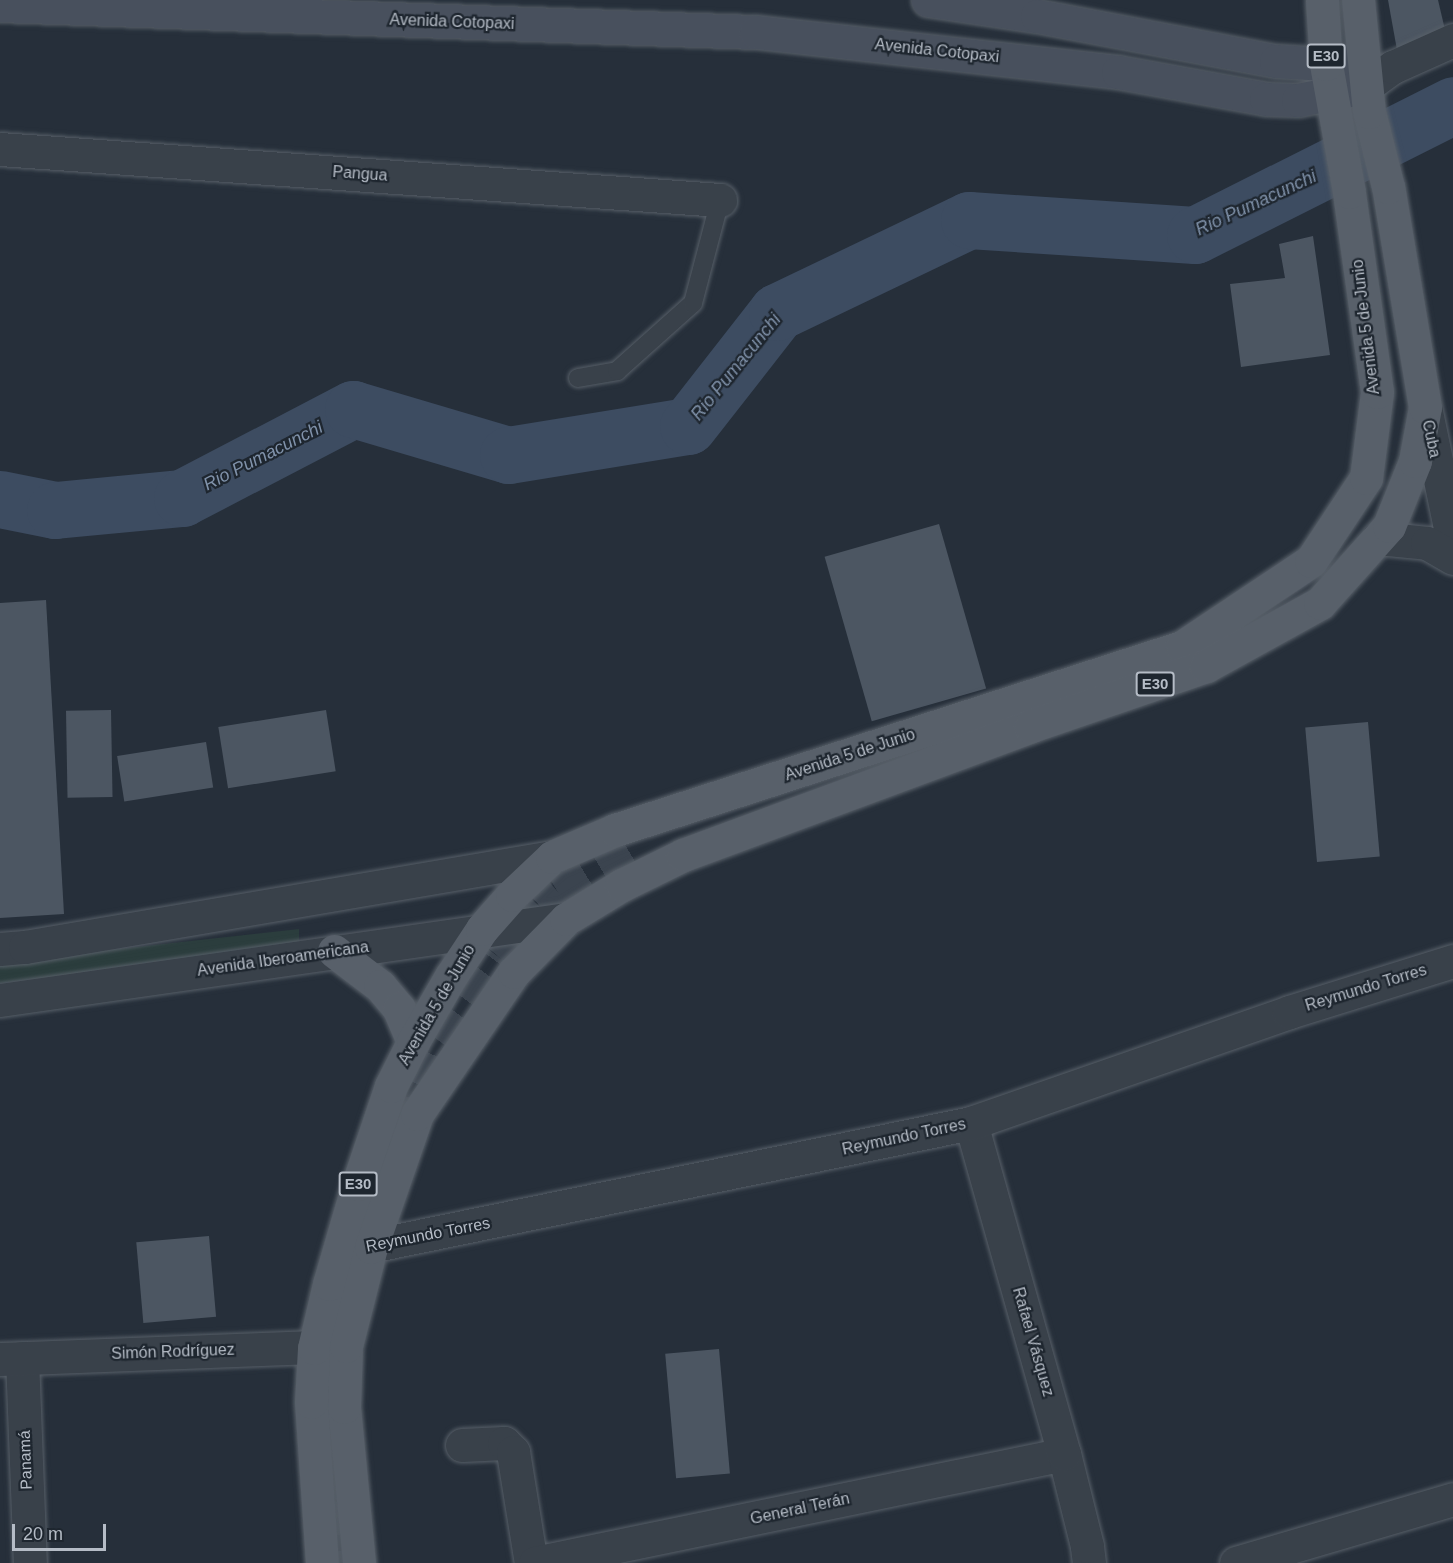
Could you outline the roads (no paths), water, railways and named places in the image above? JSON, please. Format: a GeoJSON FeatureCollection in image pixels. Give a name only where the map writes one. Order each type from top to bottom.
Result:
{"type":"FeatureCollection","features":[{"type":"Feature","properties":{"kind":"main road","name":"Avenida Cotopaxi"},"geometry":{"type":"LineString","coordinates":[[928,0],[1037,16],[1276,61],[1331,91]]}},
{"type":"Feature","properties":{"kind":"main road","name":"Avenida 5 de Junio"},"geometry":{"type":"LineString","coordinates":[[359,1563],[344,1407],[346,1346],[371,1247],[417,1114],[514,972],[566,919],[622,885],[683,855],[1182,647],[1311,561],[1366,478],[1377,392],[1349,192],[1331,91],[1322,0]]}},
{"type":"Feature","properties":{"kind":"main road","name":"Avenida 5 de Junio"},"geometry":{"type":"LineString","coordinates":[[322,1563],[311,1402],[314,1348],[358,1184],[391,1086],[412,1042],[451,976],[482,929],[552,856],[615,830],[935,728],[1026,713],[1206,666],[1320,603],[1389,526],[1415,461],[1425,407],[1358,0]]}},
{"type":"Feature","properties":{"kind":"main road","name":"Avenida Cotopaxi"},"geometry":{"type":"LineString","coordinates":[[0,6],[756,32],[1107,70],[1266,99],[1298,100],[1372,82]]}},
{"type":"Feature","properties":{"kind":"main road"},"geometry":{"type":"LineString","coordinates":[[641,842],[709,815],[893,756],[935,728]]}},
{"type":"Feature","properties":{"kind":"main road"},"geometry":{"type":"LineString","coordinates":[[334,951],[380,986],[399,1009],[412,1042]]}},
{"type":"Feature","properties":{"kind":"street"},"geometry":{"type":"LineString","coordinates":[[1372,82],[1453,40]]}},
{"type":"Feature","properties":{"kind":"street","name":"Pangua"},"geometry":{"type":"LineString","coordinates":[[0,149],[720,200]]}},
{"type":"Feature","properties":{"kind":"street","name":"Cuba"},"geometry":{"type":"LineString","coordinates":[[1425,407],[1453,542]]}},
{"type":"Feature","properties":{"kind":"street"},"geometry":{"type":"LineString","coordinates":[[1378,538],[1427,543],[1453,558]]}},
{"type":"Feature","properties":{"kind":"street"},"geometry":{"type":"LineString","coordinates":[[0,949],[49,943],[552,856]]}},
{"type":"Feature","properties":{"kind":"street","name":"Avenida Iberoamericana"},"geometry":{"type":"LineString","coordinates":[[0,1000],[482,929],[566,919]]}},
{"type":"Feature","properties":{"kind":"street","name":"Reymundo Torres"},"geometry":{"type":"LineString","coordinates":[[339,1252],[971,1123],[1289,1012],[1453,961]]}},
{"type":"Feature","properties":{"kind":"street","name":"Rafael Vásquez"},"geometry":{"type":"LineString","coordinates":[[971,1123],[1064,1454],[1087,1546],[1089,1563]]}},
{"type":"Feature","properties":{"kind":"street","name":"Simón Rodríguez"},"geometry":{"type":"LineString","coordinates":[[11,1358],[346,1346]]}},
{"type":"Feature","properties":{"kind":"street","name":"Panamá"},"geometry":{"type":"LineString","coordinates":[[11,1358],[30,1563]]}},
{"type":"Feature","properties":{"kind":"street"},"geometry":{"type":"LineString","coordinates":[[462,1445],[504,1443],[513,1452],[533,1563]]}},
{"type":"Feature","properties":{"kind":"street","name":"General Terán"},"geometry":{"type":"LineString","coordinates":[[533,1563],[1064,1454]]}},
{"type":"Feature","properties":{"kind":"street"},"geometry":{"type":"LineString","coordinates":[[1236,1563],[1453,1499]]}},
{"type":"Feature","properties":{"kind":"lane"},"geometry":{"type":"LineString","coordinates":[[578,378],[617,371],[693,303],[720,200]]}},
{"type":"Feature","properties":{"kind":"waterway","name":"Rio Pumacunchi"},"geometry":{"type":"LineString","coordinates":[[0,499],[55,510],[182,498],[353,409],[508,455],[688,426],[777,312],[969,220],[1195,235],[1453,105]]}},
{"type":"Feature","properties":{"kind":"tunnel"},"geometry":{"type":"LineString","coordinates":[[397,1128],[437,1039],[498,956],[541,907],[558,892],[641,842]]}},
{"type":"Feature","properties":{"kind":"tunnel"},"geometry":{"type":"LineString","coordinates":[[332,1502],[339,1563]]}}]}
